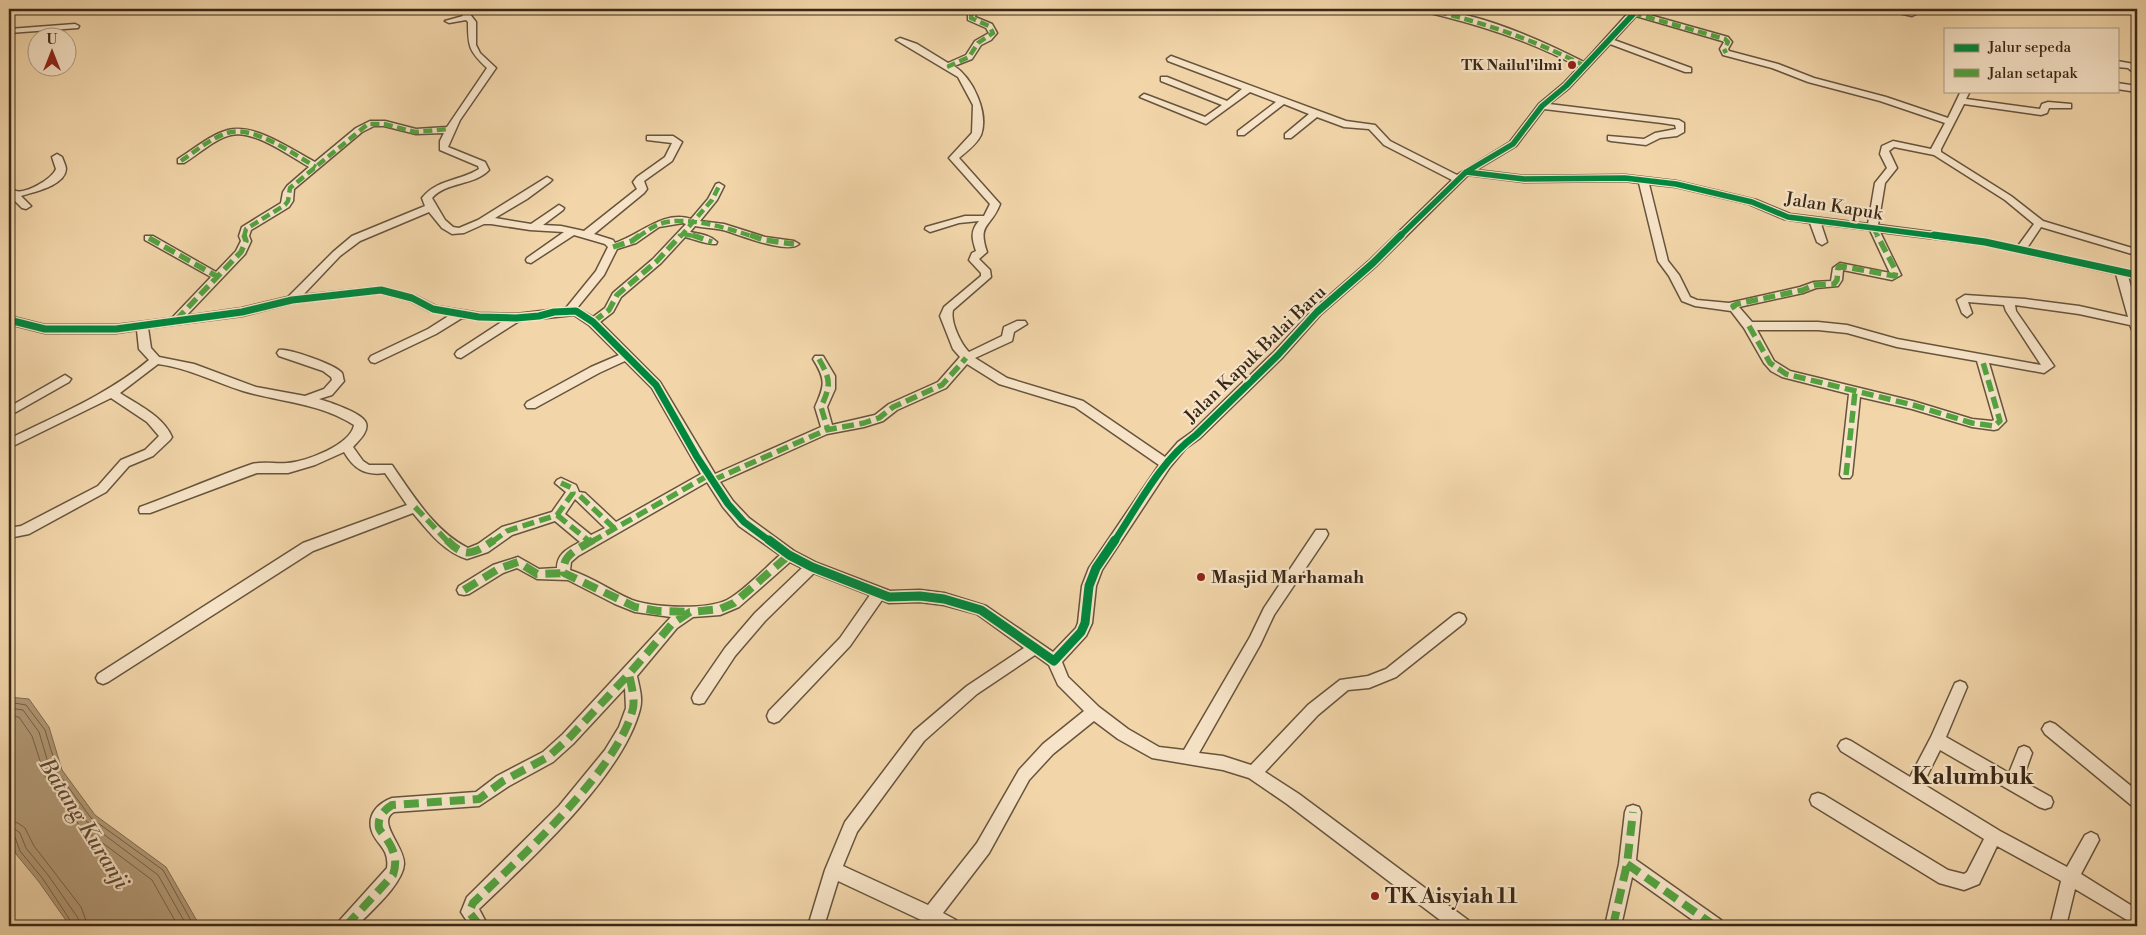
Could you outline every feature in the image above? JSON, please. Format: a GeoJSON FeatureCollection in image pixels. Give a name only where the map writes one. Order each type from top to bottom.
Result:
{"type":"FeatureCollection","features":[{"type":"Feature","properties":{"kind":"street"},"geometry":{"type":"LineString","coordinates":[[1425,9],[1468,18],[1540,43],[1583,65]]}},
{"type":"Feature","properties":{"kind":"street"},"geometry":{"type":"LineString","coordinates":[[1885,9],[1912,14]]}},
{"type":"Feature","properties":{"kind":"street"},"geometry":{"type":"LineString","coordinates":[[1636,11],[1725,39],[1728,42],[1724,49],[1726,53],[1774,66],[1811,80],[1883,99],[1950,121]]}},
{"type":"Feature","properties":{"kind":"street","name":"Jalan Kapuk Balai Baru"},"geometry":{"type":"LineString","coordinates":[[1054,661],[1081,632],[1085,623],[1088,586],[1096,568],[1166,464],[1182,445],[1196,435],[1278,355],[1317,312],[1373,263],[1462,176],[1513,144],[1542,106],[1566,86],[1583,65],[1636,11]]}},
{"type":"Feature","properties":{"kind":"street"},"geometry":{"type":"LineString","coordinates":[[950,68],[949,66],[954,62],[970,57],[978,43],[988,38],[993,32],[989,26],[971,18],[972,12]]}},
{"type":"Feature","properties":{"kind":"street"},"geometry":{"type":"LineString","coordinates":[[449,21],[465,13],[473,28],[472,45],[477,54],[492,68],[450,129],[442,144],[443,148],[482,164],[484,170],[474,177],[451,183],[434,191],[427,198],[431,207],[441,221],[454,231],[461,231],[524,197],[547,180]]}},
{"type":"Feature","properties":{"kind":"street"},"geometry":{"type":"LineString","coordinates":[[9,32],[75,26]]}},
{"type":"Feature","properties":{"kind":"street"},"geometry":{"type":"LineString","coordinates":[[900,40],[914,46],[962,76],[977,105],[977,128],[974,139],[954,158],[993,201],[994,208],[986,220],[977,228],[976,233],[982,252],[974,258],[986,272],[986,276],[948,309],[946,316],[959,348],[966,358],[1003,381],[1079,404],[1166,464]]}},
{"type":"Feature","properties":{"kind":"street"},"geometry":{"type":"LineString","coordinates":[[1603,44],[1644,52],[1688,70]]}},
{"type":"Feature","properties":{"kind":"street"},"geometry":{"type":"LineString","coordinates":[[1171,59],[1344,124],[1372,127],[1387,143],[1462,176]]}},
{"type":"Feature","properties":{"kind":"street"},"geometry":{"type":"LineString","coordinates":[[2118,64],[2131,66],[2137,72]]}},
{"type":"Feature","properties":{"kind":"street"},"geometry":{"type":"LineString","coordinates":[[1164,79],[1228,104]]}},
{"type":"Feature","properties":{"kind":"street"},"geometry":{"type":"LineString","coordinates":[[2118,86],[2137,89]]}},
{"type":"Feature","properties":{"kind":"street"},"geometry":{"type":"LineString","coordinates":[[1144,97],[1206,121],[1249,88]]}},
{"type":"Feature","properties":{"kind":"street"},"geometry":{"type":"LineString","coordinates":[[1938,153],[1936,149],[1966,92]]}},
{"type":"Feature","properties":{"kind":"street"},"geometry":{"type":"LineString","coordinates":[[1242,133],[1284,100]]}},
{"type":"Feature","properties":{"kind":"street"},"geometry":{"type":"LineString","coordinates":[[1962,101],[2040,112],[2044,111],[2045,106],[2048,105],[2068,106]]}},
{"type":"Feature","properties":{"kind":"street"},"geometry":{"type":"LineString","coordinates":[[1542,106],[1593,114],[1644,116],[1678,123],[1681,130],[1677,133],[1658,135],[1646,142],[1611,138]]}},
{"type":"Feature","properties":{"kind":"street"},"geometry":{"type":"LineString","coordinates":[[1288,136],[1316,113]]}},
{"type":"Feature","properties":{"kind":"street"},"geometry":{"type":"LineString","coordinates":[[175,321],[242,252],[246,241],[244,236],[246,229],[285,205],[288,201],[290,188],[368,124],[385,123],[411,131],[423,132],[450,129]]}},
{"type":"Feature","properties":{"kind":"street"},"geometry":{"type":"LineString","coordinates":[[181,161],[222,136],[237,131],[271,143],[316,167]]}},
{"type":"Feature","properties":{"kind":"street"},"geometry":{"type":"LineString","coordinates":[[585,236],[641,191],[642,189],[638,182],[640,179],[669,159],[678,142],[673,138],[650,138]]}},
{"type":"Feature","properties":{"kind":"street"},"geometry":{"type":"LineString","coordinates":[[1735,309],[1733,306],[1737,304],[1804,290],[1814,285],[1834,284],[1837,280],[1838,268],[1840,266],[1894,276],[1896,271],[1872,227],[1880,183],[1892,168],[1884,155],[1887,146],[1902,144],[1938,153],[2008,198],[2039,223],[2132,251],[2137,250]]}},
{"type":"Feature","properties":{"kind":"street"},"geometry":{"type":"LineString","coordinates":[[12,192],[46,184],[58,177],[61,169],[57,157]]}},
{"type":"Feature","properties":{"kind":"street","name":"Jalan Kapuk"},"geometry":{"type":"LineString","coordinates":[[1462,176],[1565,180],[1625,178],[1676,184],[1734,197],[1788,216],[2022,248],[2137,275]]}},
{"type":"Feature","properties":{"kind":"street"},"geometry":{"type":"LineString","coordinates":[[1643,180],[1663,261],[1686,299],[1695,303],[1726,306],[1735,309],[1749,326],[1770,363],[1786,374],[1972,423],[1994,426],[2000,421],[1982,358]]}},
{"type":"Feature","properties":{"kind":"street"},"geometry":{"type":"LineString","coordinates":[[593,322],[609,310],[617,295],[658,261],[693,224],[712,200],[719,186]]}},
{"type":"Feature","properties":{"kind":"street"},"geometry":{"type":"LineString","coordinates":[[12,192],[26,206]]}},
{"type":"Feature","properties":{"kind":"street"},"geometry":{"type":"LineString","coordinates":[[292,300],[353,241],[366,233],[431,207]]}},
{"type":"Feature","properties":{"kind":"street"},"geometry":{"type":"LineString","coordinates":[[533,227],[559,208]]}},
{"type":"Feature","properties":{"kind":"street"},"geometry":{"type":"LineString","coordinates":[[930,229],[956,217],[986,220]]}},
{"type":"Feature","properties":{"kind":"street"},"geometry":{"type":"LineString","coordinates":[[956,217],[968,230]]}},
{"type":"Feature","properties":{"kind":"street"},"geometry":{"type":"LineString","coordinates":[[614,247],[632,241],[656,225],[684,220],[693,224],[724,227],[764,240],[794,244]]}},
{"type":"Feature","properties":{"kind":"street"},"geometry":{"type":"LineString","coordinates":[[1814,220],[1822,242]]}},
{"type":"Feature","properties":{"kind":"street"},"geometry":{"type":"LineString","coordinates":[[482,221],[571,232],[609,242],[614,247]]}},
{"type":"Feature","properties":{"kind":"street"},"geometry":{"type":"LineString","coordinates":[[2022,248],[2039,223]]}},
{"type":"Feature","properties":{"kind":"street"},"geometry":{"type":"LineString","coordinates":[[531,260],[571,232]]}},
{"type":"Feature","properties":{"kind":"street"},"geometry":{"type":"LineString","coordinates":[[683,234],[701,237],[712,242]]}},
{"type":"Feature","properties":{"kind":"street"},"geometry":{"type":"LineString","coordinates":[[149,238],[218,277]]}},
{"type":"Feature","properties":{"kind":"street"},"geometry":{"type":"LineString","coordinates":[[569,311],[600,273],[609,260],[614,247]]}},
{"type":"Feature","properties":{"kind":"street"},"geometry":{"type":"LineString","coordinates":[[2121,271],[2136,326]]}},
{"type":"Feature","properties":{"kind":"street"},"geometry":{"type":"LineString","coordinates":[[9,320],[45,329],[116,330],[242,312],[292,300],[381,290],[412,298],[433,309],[459,314],[516,318],[569,311],[583,314],[656,385],[697,457],[728,504],[744,522],[789,555],[812,567],[890,597],[920,596],[944,599],[981,610],[1054,661],[1063,681],[1094,712],[1123,734],[1157,753],[1223,763],[1254,774],[1293,799],[1462,926]]}},
{"type":"Feature","properties":{"kind":"street"},"geometry":{"type":"LineString","coordinates":[[1967,312],[1962,300],[1965,298],[2025,302],[2079,310],[2136,326]]}},
{"type":"Feature","properties":{"kind":"street"},"geometry":{"type":"LineString","coordinates":[[1749,326],[1818,326],[1847,329],[1897,343],[2044,369],[2048,366],[2011,311],[2009,302]]}},
{"type":"Feature","properties":{"kind":"street"},"geometry":{"type":"LineString","coordinates":[[375,359],[386,356],[406,344],[438,330],[459,314]]}},
{"type":"Feature","properties":{"kind":"street"},"geometry":{"type":"LineString","coordinates":[[461,354],[516,318]]}},
{"type":"Feature","properties":{"kind":"street"},"geometry":{"type":"LineString","coordinates":[[564,573],[562,564],[565,557],[614,528],[711,477],[805,438],[828,430],[879,418],[893,407],[942,384],[966,358],[1008,338],[1008,330],[1020,324]]}},
{"type":"Feature","properties":{"kind":"street"},"geometry":{"type":"LineString","coordinates":[[142,326],[145,350],[156,360],[193,366],[248,388],[308,399],[338,409],[360,424],[359,431],[346,446],[311,462],[288,468],[256,468],[144,510]]}},
{"type":"Feature","properties":{"kind":"street"},"geometry":{"type":"LineString","coordinates":[[283,353],[327,368],[337,375],[338,381],[328,392],[308,399]]}},
{"type":"Feature","properties":{"kind":"street"},"geometry":{"type":"LineString","coordinates":[[530,405],[595,370],[628,356]]}},
{"type":"Feature","properties":{"kind":"street"},"geometry":{"type":"LineString","coordinates":[[819,359],[829,376],[829,389],[821,407],[828,430]]}},
{"type":"Feature","properties":{"kind":"street"},"geometry":{"type":"LineString","coordinates":[[9,443],[112,393],[132,381],[156,360]]}},
{"type":"Feature","properties":{"kind":"street"},"geometry":{"type":"LineString","coordinates":[[9,412],[65,379]]}},
{"type":"Feature","properties":{"kind":"street"},"geometry":{"type":"LineString","coordinates":[[1846,475],[1855,392]]}},
{"type":"Feature","properties":{"kind":"street"},"geometry":{"type":"LineString","coordinates":[[9,533],[24,530],[109,484],[125,463],[149,453],[166,437],[164,431],[156,423],[112,393]]}},
{"type":"Feature","properties":{"kind":"street"},"geometry":{"type":"LineString","coordinates":[[346,446],[360,466],[371,471],[388,468],[415,506],[457,551],[467,554],[483,548],[507,531],[557,514],[573,493],[572,488],[561,483]]}},
{"type":"Feature","properties":{"kind":"street"},"geometry":{"type":"LineString","coordinates":[[580,496],[614,528]]}},
{"type":"Feature","properties":{"kind":"street"},"geometry":{"type":"LineString","coordinates":[[103,678],[308,547],[415,506]]}},
{"type":"Feature","properties":{"kind":"street"},"geometry":{"type":"LineString","coordinates":[[557,514],[590,542]]}},
{"type":"Feature","properties":{"kind":"street"},"geometry":{"type":"LineString","coordinates":[[1188,758],[1256,641],[1268,612],[1321,534]]}},
{"type":"Feature","properties":{"kind":"street"},"geometry":{"type":"LineString","coordinates":[[464,590],[498,569],[518,562],[537,574],[564,573],[574,576],[613,597],[640,608],[690,612],[720,609],[734,603],[789,555]]}},
{"type":"Feature","properties":{"kind":"street"},"geometry":{"type":"LineString","coordinates":[[699,698],[730,652],[760,617],[812,567]]}},
{"type":"Feature","properties":{"kind":"street"},"geometry":{"type":"LineString","coordinates":[[774,716],[845,642],[880,592]]}},
{"type":"Feature","properties":{"kind":"street"},"geometry":{"type":"LineString","coordinates":[[346,926],[393,875],[397,867],[397,858],[393,848],[379,828],[380,816],[385,809],[392,804],[479,799],[503,782],[548,757],[568,739],[629,674],[672,624],[690,612]]}},
{"type":"Feature","properties":{"kind":"street"},"geometry":{"type":"LineString","coordinates":[[1254,774],[1313,710],[1345,684],[1369,682],[1391,673],[1459,619]]}},
{"type":"Feature","properties":{"kind":"street"},"geometry":{"type":"LineString","coordinates":[[816,926],[833,870],[851,827],[919,736],[972,690],[1036,647]]}},
{"type":"Feature","properties":{"kind":"street"},"geometry":{"type":"LineString","coordinates":[[480,926],[468,912],[473,903],[530,849],[612,753],[627,726],[633,709],[633,695],[629,674]]}},
{"type":"Feature","properties":{"kind":"street"},"geometry":{"type":"LineString","coordinates":[[1913,787],[1937,740],[1960,687]]}},
{"type":"Feature","properties":{"kind":"street"},"geometry":{"type":"LineString","coordinates":[[931,916],[983,848],[1024,775],[1048,749],[1094,712]]}},
{"type":"Feature","properties":{"kind":"street"},"geometry":{"type":"LineString","coordinates":[[2050,729],[2137,800]]}},
{"type":"Feature","properties":{"kind":"street"},"geometry":{"type":"LineString","coordinates":[[1937,740],[2045,802]]}},
{"type":"Feature","properties":{"kind":"street"},"geometry":{"type":"LineString","coordinates":[[1846,746],[1994,836],[2137,918]]}},
{"type":"Feature","properties":{"kind":"street"},"geometry":{"type":"LineString","coordinates":[[2013,784],[2024,753]]}},
{"type":"Feature","properties":{"kind":"street"},"geometry":{"type":"LineString","coordinates":[[1818,800],[1945,876],[1964,882],[1973,878],[1994,836]]}},
{"type":"Feature","properties":{"kind":"street"},"geometry":{"type":"LineString","coordinates":[[1613,926],[1627,864],[1633,812]]}},
{"type":"Feature","properties":{"kind":"street"},"geometry":{"type":"LineString","coordinates":[[2058,926],[2070,878],[2091,840]]}},
{"type":"Feature","properties":{"kind":"street"},"geometry":{"type":"LineString","coordinates":[[1627,864],[1714,926]]}},
{"type":"Feature","properties":{"kind":"street"},"geometry":{"type":"LineString","coordinates":[[833,870],[950,926]]}},
{"type":"Feature","properties":{"kind":"water","name":"Batang Kuranji"},"geometry":{"type":"Polygon","coordinates":[[[9,697],[29,699],[49,727],[62,770],[95,815],[166,867],[200,926],[70,926],[39,882],[16,854],[9,833],[9,697]]]}},
{"type":"Feature","properties":{"kind":"marked path"},"geometry":{"type":"LineString","coordinates":[[1425,9],[1486,24],[1526,38],[1583,65]]}},
{"type":"Feature","properties":{"kind":"marked path"},"geometry":{"type":"LineString","coordinates":[[950,68],[949,66],[954,62],[969,57],[978,43],[993,33],[989,26],[971,18],[972,12]]}},
{"type":"Feature","properties":{"kind":"marked path"},"geometry":{"type":"LineString","coordinates":[[1633,13],[1725,39],[1728,42],[1724,49],[1726,53]]}},
{"type":"Feature","properties":{"kind":"marked path"},"geometry":{"type":"LineString","coordinates":[[176,320],[241,252],[246,241],[244,236],[246,229],[285,205],[288,201],[290,188],[368,124],[384,124],[415,132],[450,129]]}},
{"type":"Feature","properties":{"kind":"marked path"},"geometry":{"type":"LineString","coordinates":[[181,161],[218,137],[240,131],[262,138],[316,167]]}},
{"type":"Feature","properties":{"kind":"marked path"},"geometry":{"type":"LineString","coordinates":[[593,322],[609,310],[617,295],[657,261],[693,223],[712,200],[719,186]]}},
{"type":"Feature","properties":{"kind":"marked path"},"geometry":{"type":"LineString","coordinates":[[613,247],[632,241],[656,225],[684,220],[724,227],[764,240],[794,244]]}},
{"type":"Feature","properties":{"kind":"marked path"},"geometry":{"type":"LineString","coordinates":[[1735,309],[1733,306],[1737,304],[1803,290],[1814,285],[1834,284],[1837,280],[1838,268],[1840,266],[1895,276],[1896,271],[1873,227]]}},
{"type":"Feature","properties":{"kind":"marked path"},"geometry":{"type":"LineString","coordinates":[[683,234],[701,237],[712,242]]}},
{"type":"Feature","properties":{"kind":"marked path"},"geometry":{"type":"LineString","coordinates":[[149,238],[218,277]]}},
{"type":"Feature","properties":{"kind":"marked path"},"geometry":{"type":"LineString","coordinates":[[1749,326],[1770,363],[1786,374],[1913,405],[1972,423],[1994,426],[2000,421],[1982,359]]}},
{"type":"Feature","properties":{"kind":"marked path"},"geometry":{"type":"LineString","coordinates":[[713,480],[826,430],[864,423],[879,418],[893,407],[942,385],[966,358]]}},
{"type":"Feature","properties":{"kind":"marked path"},"geometry":{"type":"LineString","coordinates":[[819,359],[829,376],[829,389],[821,407],[828,430]]}},
{"type":"Feature","properties":{"kind":"marked path"},"geometry":{"type":"LineString","coordinates":[[1846,475],[1855,392]]}},
{"type":"Feature","properties":{"kind":"marked path"},"geometry":{"type":"LineString","coordinates":[[690,612],[650,610],[635,607],[564,573],[563,566],[566,558],[573,552],[709,475]]}},
{"type":"Feature","properties":{"kind":"marked path"},"geometry":{"type":"LineString","coordinates":[[415,507],[457,551],[467,554],[483,548],[507,531],[557,515],[573,493],[572,488],[561,483]]}},
{"type":"Feature","properties":{"kind":"marked path"},"geometry":{"type":"LineString","coordinates":[[580,496],[614,528]]}},
{"type":"Feature","properties":{"kind":"marked path"},"geometry":{"type":"LineString","coordinates":[[557,515],[590,542]]}},
{"type":"Feature","properties":{"kind":"marked path"},"geometry":{"type":"LineString","coordinates":[[346,926],[393,875],[396,862],[395,856],[379,828],[380,816],[385,809],[392,805],[479,799],[503,781],[548,757],[568,739],[629,674],[672,624],[690,612],[720,609],[734,603],[789,555]]}},
{"type":"Feature","properties":{"kind":"marked path"},"geometry":{"type":"LineString","coordinates":[[464,590],[498,569],[518,562],[537,574],[564,573]]}},
{"type":"Feature","properties":{"kind":"marked path"},"geometry":{"type":"LineString","coordinates":[[480,926],[469,912],[473,903],[565,811],[611,754],[626,729],[633,708],[629,674]]}},
{"type":"Feature","properties":{"kind":"marked path"},"geometry":{"type":"LineString","coordinates":[[1613,926],[1627,864],[1633,812]]}},
{"type":"Feature","properties":{"kind":"marked path"},"geometry":{"type":"LineString","coordinates":[[1627,864],[1715,926]]}},
{"type":"Feature","properties":{"kind":"cycle path"},"geometry":{"type":"LineString","coordinates":[[9,320],[45,329],[116,329],[242,312],[292,300],[381,290],[412,298],[433,309],[479,317],[516,318],[539,316],[554,312],[576,311],[593,322],[656,385],[697,457],[728,504],[744,522],[789,555],[812,567],[889,597],[920,596],[944,599],[981,610],[1054,661],[1081,632],[1085,623],[1089,586],[1096,568],[1166,464],[1182,445],[1196,435],[1278,355],[1317,312],[1373,263],[1450,186],[1466,172],[1513,144],[1542,106],[1566,86],[1638,9]]}},
{"type":"Feature","properties":{"kind":"cycle path"},"geometry":{"type":"LineString","coordinates":[[1466,172],[1524,179],[1625,178],[1676,184],[1752,202],[1788,217],[1985,242],[2137,275]]}},
{"type":"Feature","properties":{"kind":"place","name":"TK Nailul'ilmi"},"geometry":{"type":"Point","coordinates":[1572,65]}},
{"type":"Feature","properties":{"kind":"place","name":"Masjid Marhamah"},"geometry":{"type":"Point","coordinates":[1201,577]}},
{"type":"Feature","properties":{"kind":"place","name":"TK Aisyiah 11"},"geometry":{"type":"Point","coordinates":[1375,896]}},
{"type":"Feature","properties":{"kind":"district","name":"Kalumbuk"},"geometry":{"type":"Point","coordinates":[1973,776]}}]}
